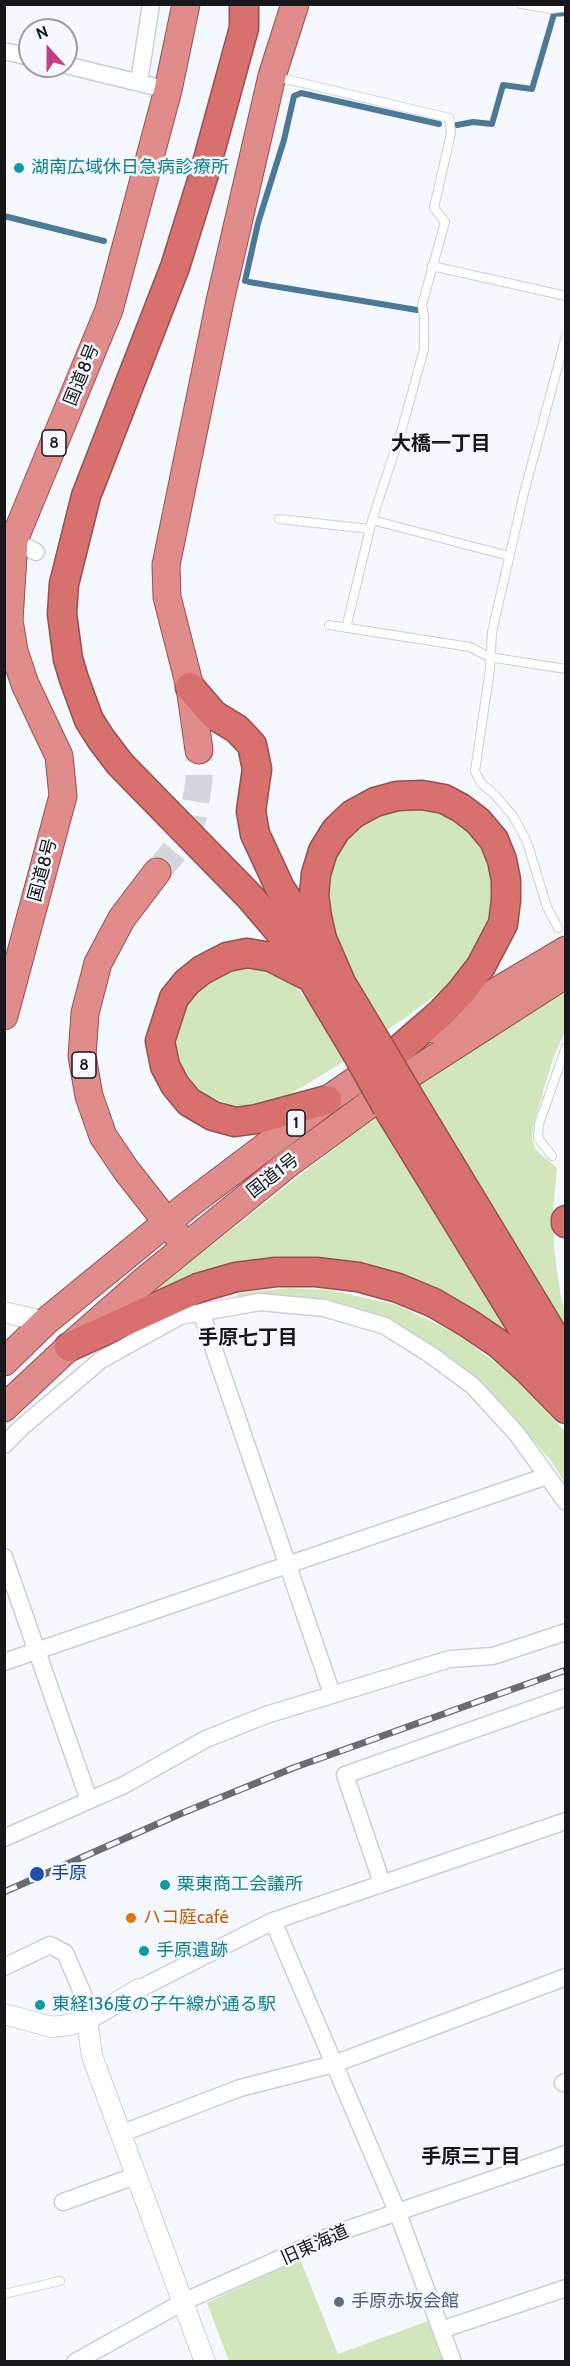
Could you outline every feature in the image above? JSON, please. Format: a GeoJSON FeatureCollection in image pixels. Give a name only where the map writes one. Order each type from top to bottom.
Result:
{"type":"FeatureCollection","features":[{"type":"Feature","properties":{"kind":"highway","name":"国道8号"},"geometry":{"type":"LineString","coordinates":[[4,1016],[63,796],[59,756],[26,684],[14,651],[9,620],[18,543],[109,310],[168,90],[186,4]]}},
{"type":"Feature","properties":{"kind":"highway"},"geometry":{"type":"LineString","coordinates":[[244,4],[244,28],[204,174],[175,267],[86,496],[64,584],[62,614],[68,659],[74,679],[90,720],[120,764],[250,897],[301,960],[333,990]]}},
{"type":"Feature","properties":{"kind":"highway"},"geometry":{"type":"LineString","coordinates":[[199,750],[190,687],[167,597],[166,565],[220,301],[272,76],[295,4]]}},
{"type":"Feature","properties":{"kind":"highway"},"geometry":{"type":"LineString","coordinates":[[190,687],[214,715],[237,729],[252,746],[257,769],[251,811],[255,834],[280,888],[333,990],[374,1048],[398,1101],[566,1398]]}},
{"type":"Feature","properties":{"kind":"highway"},"geometry":{"type":"LineString","coordinates":[[333,990],[316,917],[315,895],[316,874],[323,851],[336,830],[353,814],[375,802],[397,795],[422,795],[444,800],[461,808],[478,821],[494,840],[502,860],[506,880],[503,924],[481,966],[440,1014],[374,1048]]}},
{"type":"Feature","properties":{"kind":"highway","name":"8"},"geometry":{"type":"LineString","coordinates":[[157,872],[122,918],[98,963],[85,1013],[82,1056],[89,1096],[103,1136],[126,1170],[185,1246]]}},
{"type":"Feature","properties":{"kind":"highway","name":"国道1号"},"geometry":{"type":"LineString","coordinates":[[4,1362],[45,1322],[166,1222],[327,1100],[374,1048],[473,1004],[562,939]]}},
{"type":"Feature","properties":{"kind":"highway"},"geometry":{"type":"LineString","coordinates":[[327,1100],[257,1119],[236,1122],[213,1116],[189,1102],[175,1085],[165,1066],[160,1041],[174,998],[202,970],[227,957],[247,953],[279,960],[333,990]]}},
{"type":"Feature","properties":{"kind":"highway","name":"国道1号"},"geometry":{"type":"LineString","coordinates":[[4,1408],[69,1347],[185,1246],[289,1163],[355,1114],[486,1024],[566,974]]}},
{"type":"Feature","properties":{"kind":"highway"},"geometry":{"type":"LineString","coordinates":[[398,1101],[566,1356]]}},
{"type":"Feature","properties":{"kind":"highway"},"geometry":{"type":"LineString","coordinates":[[69,1347],[198,1288],[236,1277],[276,1272],[306,1272],[357,1277],[398,1288],[434,1303],[468,1323],[499,1344],[566,1409]]}},
{"type":"Feature","properties":{"kind":"street"},"geometry":{"type":"LineString","coordinates":[[139,82],[152,4]]}},
{"type":"Feature","properties":{"kind":"street"},"geometry":{"type":"LineString","coordinates":[[78,68],[168,90]]}},
{"type":"Feature","properties":{"kind":"street"},"geometry":{"type":"LineString","coordinates":[[4,1445],[101,1360],[180,1316],[260,1302],[324,1308],[385,1326],[431,1355],[473,1386],[517,1434],[566,1502]]}},
{"type":"Feature","properties":{"kind":"street"},"geometry":{"type":"LineString","coordinates":[[4,1312],[45,1322]]}},
{"type":"Feature","properties":{"kind":"street"},"geometry":{"type":"LineString","coordinates":[[201,1312],[332,1694]]}},
{"type":"Feature","properties":{"kind":"street"},"geometry":{"type":"LineString","coordinates":[[4,1662],[547,1476]]}},
{"type":"Feature","properties":{"kind":"street"},"geometry":{"type":"LineString","coordinates":[[4,1557],[89,1800]]}},
{"type":"Feature","properties":{"kind":"street"},"geometry":{"type":"LineString","coordinates":[[4,1838],[123,1785],[207,1739],[266,1715],[450,1659],[493,1656],[566,1632]]}},
{"type":"Feature","properties":{"kind":"street"},"geometry":{"type":"LineString","coordinates":[[382,1883],[345,1775],[566,1697]]}},
{"type":"Feature","properties":{"kind":"street"},"geometry":{"type":"LineString","coordinates":[[4,2014],[52,2028],[87,2020],[139,1989],[273,1921],[566,1821]]}},
{"type":"Feature","properties":{"kind":"street"},"geometry":{"type":"LineString","coordinates":[[273,1921],[397,2211],[453,2361]]}},
{"type":"Feature","properties":{"kind":"street"},"geometry":{"type":"LineString","coordinates":[[4,1968],[50,1945],[65,1953],[86,2001],[92,2056],[205,2361]]}},
{"type":"Feature","properties":{"kind":"street"},"geometry":{"type":"LineString","coordinates":[[120,2134],[240,2088],[334,2064],[566,1977]]}},
{"type":"Feature","properties":{"kind":"street","name":"旧東海道"},"geometry":{"type":"LineString","coordinates":[[75,2361],[183,2302],[337,2233],[566,2154]]}},
{"type":"Feature","properties":{"kind":"street"},"geometry":{"type":"LineString","coordinates":[[63,2202],[135,2176]]}},
{"type":"Feature","properties":{"kind":"street"},"geometry":{"type":"LineString","coordinates":[[441,2330],[566,2288]]}},
{"type":"Feature","properties":{"kind":"lane"},"geometry":{"type":"LineString","coordinates":[[521,4],[551,9],[566,7]]}},
{"type":"Feature","properties":{"kind":"lane"},"geometry":{"type":"LineString","coordinates":[[272,76],[449,118],[451,133],[434,208],[445,222],[422,305],[424,349],[402,429],[371,525],[346,628]]}},
{"type":"Feature","properties":{"kind":"lane"},"geometry":{"type":"LineString","coordinates":[[432,267],[566,296]]}},
{"type":"Feature","properties":{"kind":"lane"},"geometry":{"type":"LineString","coordinates":[[562,939],[547,907],[527,842],[513,816],[481,783],[475,771],[490,669],[492,632],[509,556],[566,336]]}},
{"type":"Feature","properties":{"kind":"lane"},"geometry":{"type":"LineString","coordinates":[[279,519],[371,525],[509,556]]}},
{"type":"Feature","properties":{"kind":"lane"},"geometry":{"type":"LineString","coordinates":[[329,625],[470,647],[489,657],[566,669]]}},
{"type":"Feature","properties":{"kind":"lane"},"geometry":{"type":"LineString","coordinates":[[552,1156],[538,1138],[539,1124],[566,1047]]}},
{"type":"Feature","properties":{"kind":"lane"},"geometry":{"type":"LineString","coordinates":[[4,2294],[60,2281]]}},
{"type":"Feature","properties":{"kind":"green space"},"geometry":{"type":"Polygon","coordinates":[[[408,809],[428,811],[451,818],[467,829],[481,846],[492,867],[496,885],[490,928],[453,981],[382,1034],[350,983],[325,905],[331,868],[340,849],[353,833],[371,819],[390,812],[408,809]]]}},
{"type":"Feature","properties":{"kind":"green space"},"geometry":{"type":"Polygon","coordinates":[[[236,965],[264,968],[293,984],[317,1012],[345,1061],[277,1102],[244,1107],[231,1105],[207,1095],[195,1086],[179,1061],[175,1042],[175,1026],[194,987],[236,965]]]}},
{"type":"Feature","properties":{"kind":"green space"},"geometry":{"type":"Polygon","coordinates":[[[565,988],[565,1031],[553,1059],[533,1126],[532,1140],[536,1150],[557,1168],[553,1211],[554,1248],[565,1314],[565,1335],[415,1087],[565,988]]]}},
{"type":"Feature","properties":{"kind":"green space"},"geometry":{"type":"Polygon","coordinates":[[[379,1113],[520,1344],[370,1272],[155,1295],[152,1292],[379,1113]]]}},
{"type":"Feature","properties":{"kind":"green space"},"geometry":{"type":"Polygon","coordinates":[[[290,1288],[329,1290],[397,1305],[459,1335],[517,1379],[565,1432],[565,1483],[552,1462],[521,1426],[473,1379],[397,1325],[362,1310],[329,1302],[264,1294],[236,1297],[238,1293],[290,1288]]]}},
{"type":"Feature","properties":{"kind":"green space"},"geometry":{"type":"Polygon","coordinates":[[[300,2259],[338,2354],[428,2321],[443,2361],[229,2361],[207,2303],[300,2259]]]}},
{"type":"Feature","properties":{"kind":"waterway"},"geometry":{"type":"LineString","coordinates":[[457,125],[473,122],[492,124],[503,85],[532,89],[554,14],[566,13]]}},
{"type":"Feature","properties":{"kind":"waterway"},"geometry":{"type":"LineString","coordinates":[[245,281],[258,223],[284,140],[294,96],[301,93],[439,124]]}},
{"type":"Feature","properties":{"kind":"waterway"},"geometry":{"type":"LineString","coordinates":[[4,216],[104,241]]}},
{"type":"Feature","properties":{"kind":"waterway"},"geometry":{"type":"LineString","coordinates":[[249,282],[417,310]]}},
{"type":"Feature","properties":{"kind":"tunnel"},"geometry":{"type":"LineString","coordinates":[[157,872],[178,847],[193,818],[199,781],[199,750]]}},
{"type":"Feature","properties":{"kind":"railway"},"geometry":{"type":"LineString","coordinates":[[4,1892],[180,1814],[293,1768],[566,1670]]}},
{"type":"Feature","properties":{"kind":"place","name":"湖南広域休日急病診療所"},"geometry":{"type":"Point","coordinates":[19,168]}},
{"type":"Feature","properties":{"kind":"place","name":"手原"},"geometry":{"type":"Point","coordinates":[37,1874]}},
{"type":"Feature","properties":{"kind":"place","name":"栗東商工会議所"},"geometry":{"type":"Point","coordinates":[165,1885]}},
{"type":"Feature","properties":{"kind":"place","name":"ハコ庭café"},"geometry":{"type":"Point","coordinates":[131,1918]}},
{"type":"Feature","properties":{"kind":"place","name":"手原遺跡"},"geometry":{"type":"Point","coordinates":[144,1951]}},
{"type":"Feature","properties":{"kind":"place","name":"東経136度の子午線が通る駅"},"geometry":{"type":"Point","coordinates":[40,2005]}},
{"type":"Feature","properties":{"kind":"place","name":"手原赤坂会館"},"geometry":{"type":"Point","coordinates":[339,2302]}},
{"type":"Feature","properties":{"kind":"district","name":"大橋一丁目"},"geometry":{"type":"Point","coordinates":[441,444]}},
{"type":"Feature","properties":{"kind":"district","name":"手原七丁目"},"geometry":{"type":"Point","coordinates":[248,1338]}},
{"type":"Feature","properties":{"kind":"district","name":"手原三丁目"},"geometry":{"type":"Point","coordinates":[471,2157]}}]}
